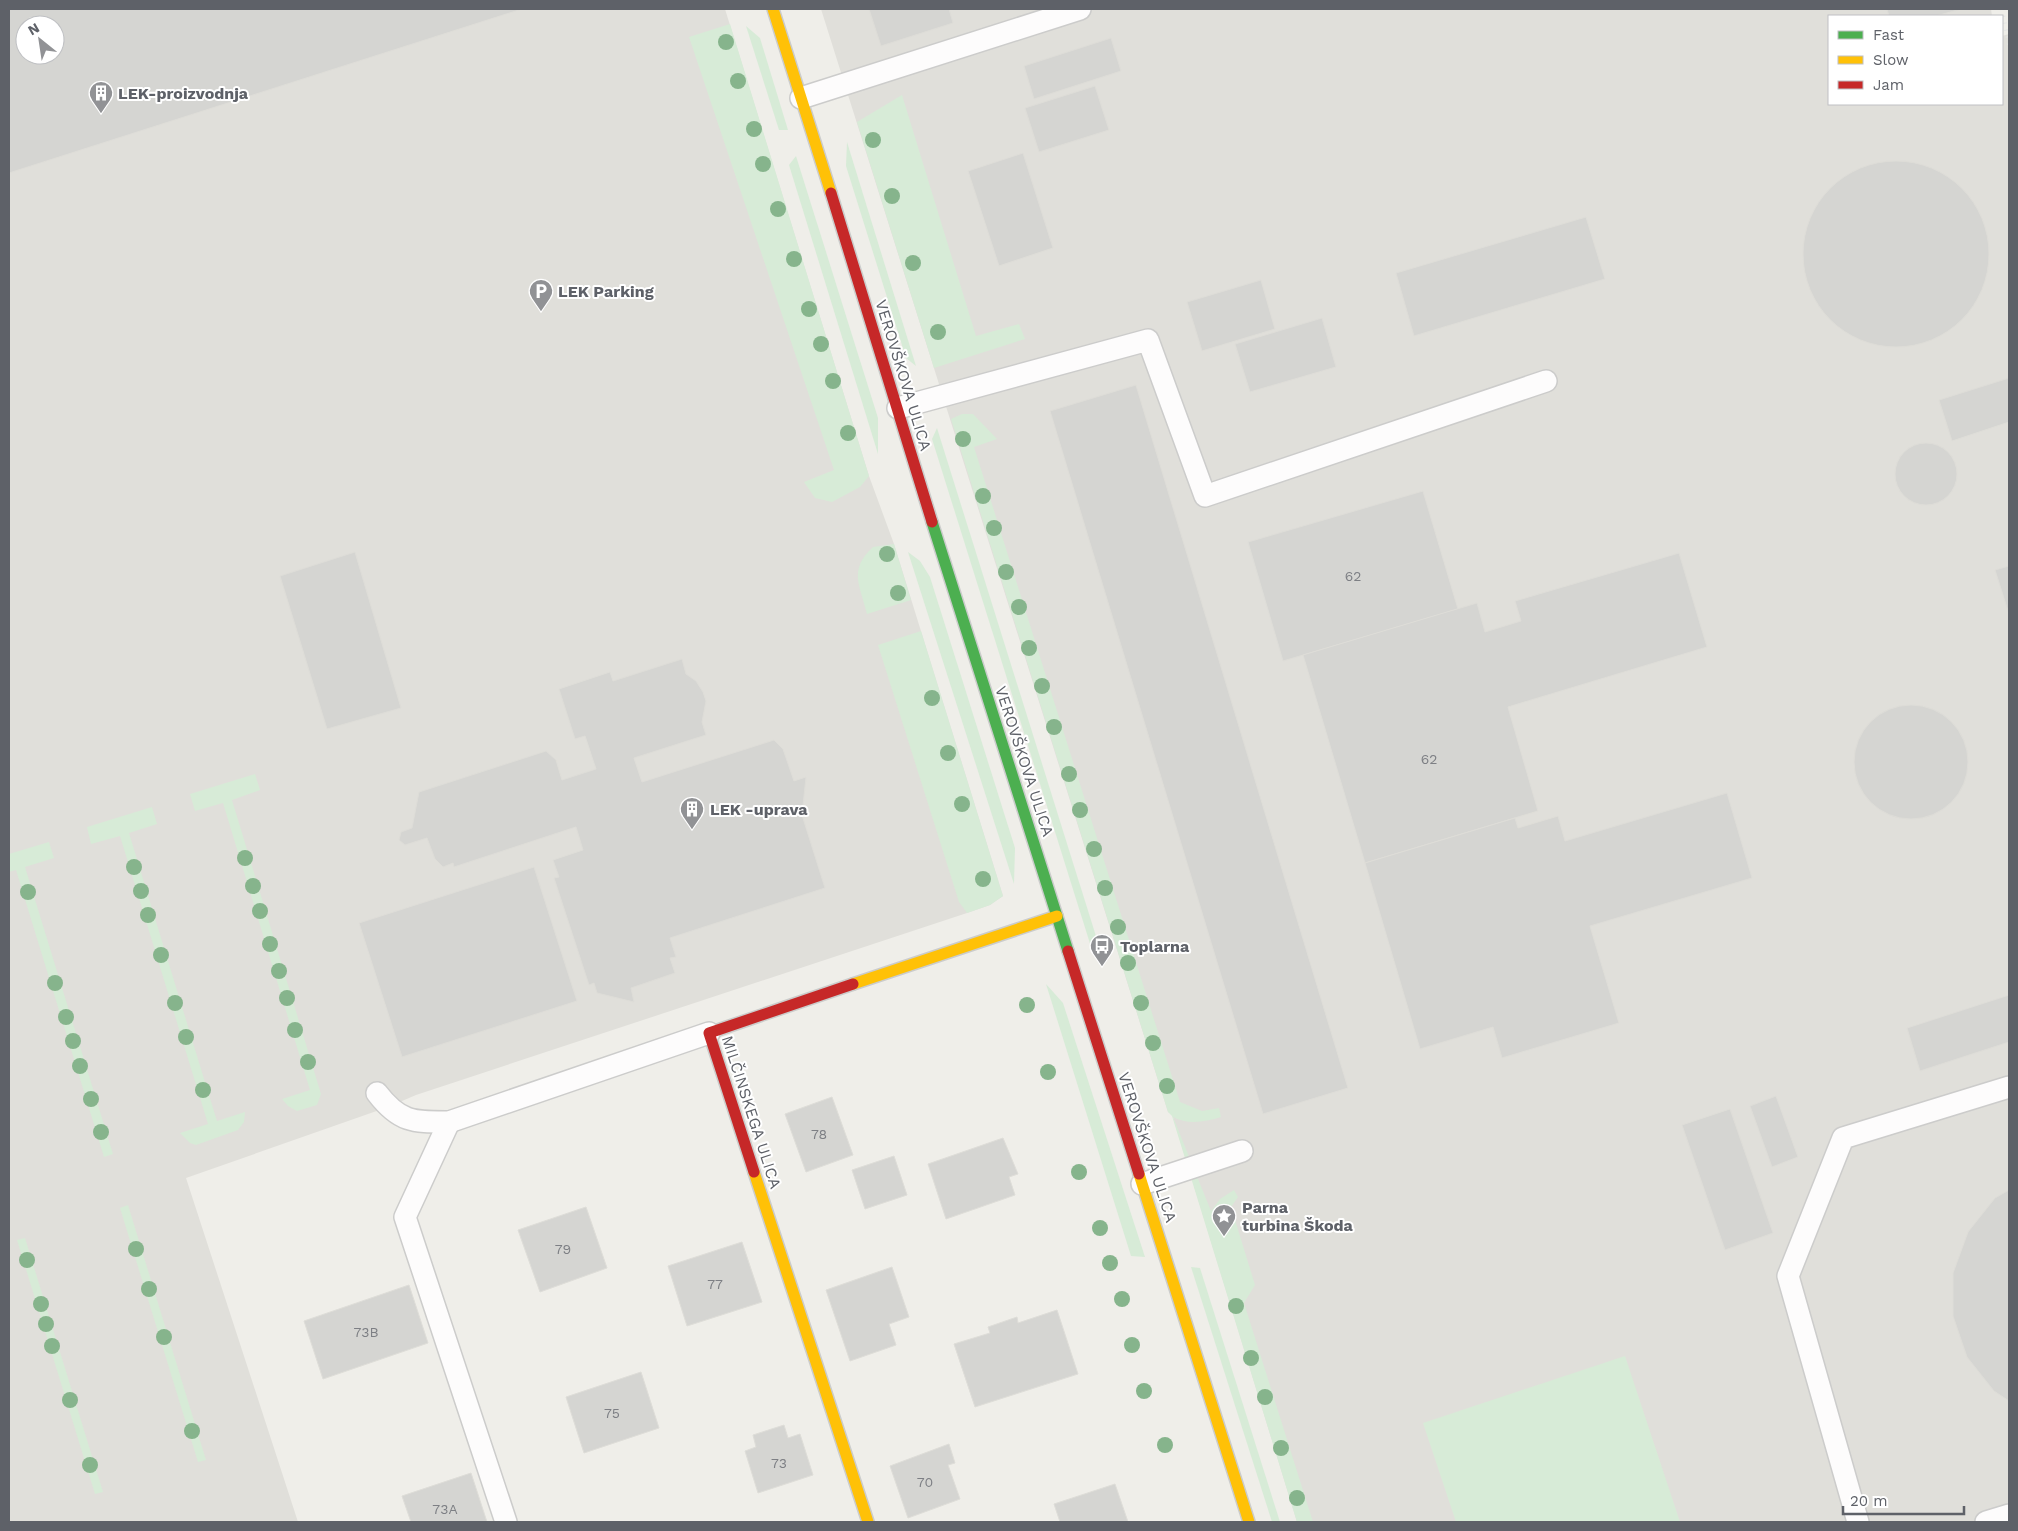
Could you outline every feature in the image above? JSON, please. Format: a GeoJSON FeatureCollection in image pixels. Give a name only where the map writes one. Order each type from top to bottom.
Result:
{"type":"FeatureCollection","features":[{"type":"Feature","properties":{"kind":"street","name":"VEROVŠKOVA ULICA"},"geometry":{"type":"LineString","coordinates":[[774,9],[925,501],[1249,1522]]}},
{"type":"Feature","properties":{"kind":"street","name":"MILČINSKEGA ULICA"},"geometry":{"type":"LineString","coordinates":[[868,1522],[709,1033],[1057,916]]}},
{"type":"Feature","properties":{"kind":"lane"},"geometry":{"type":"LineString","coordinates":[[801,98],[1080,9]]}},
{"type":"Feature","properties":{"kind":"lane"},"geometry":{"type":"LineString","coordinates":[[898,408],[1148,340],[1205,496],[1546,381]]}},
{"type":"Feature","properties":{"kind":"lane"},"geometry":{"type":"LineString","coordinates":[[377,1093],[388,1107],[411,1122],[450,1122],[709,1033]]}},
{"type":"Feature","properties":{"kind":"lane"},"geometry":{"type":"LineString","coordinates":[[1858,1522],[1788,1276],[1843,1138],[2009,1087]]}},
{"type":"Feature","properties":{"kind":"lane"},"geometry":{"type":"LineString","coordinates":[[450,1122],[405,1217],[506,1522]]}},
{"type":"Feature","properties":{"kind":"lane"},"geometry":{"type":"LineString","coordinates":[[1142,1184],[1242,1151]]}},
{"type":"Feature","properties":{"kind":"lane"},"geometry":{"type":"LineString","coordinates":[[1986,1522],[2009,1515]]}},
{"type":"Feature","properties":{"kind":"shaded area"},"geometry":{"type":"Polygon","coordinates":[[[9,9],[725,9],[869,476],[894,544],[1003,896],[990,905],[967,913],[416,1095],[388,1107],[186,1178],[298,1522],[9,1522],[9,9]]]}},
{"type":"Feature","properties":{"kind":"shaded area"},"geometry":{"type":"Polygon","coordinates":[[[821,9],[1991,9],[1992,15],[1828,15],[1828,105],[2003,105],[2003,36],[2009,34],[2009,1522],[1297,1522],[1172,1114],[1168,1112],[821,9]]]}},
{"type":"Feature","properties":{"kind":"green space"},"geometry":{"type":"Polygon","coordinates":[[[730,24],[869,476],[860,487],[832,502],[815,498],[804,482],[834,470],[689,37],[730,24]]]}},
{"type":"Feature","properties":{"kind":"green space"},"geometry":{"type":"Polygon","coordinates":[[[746,26],[760,38],[788,130],[779,130],[746,26]]]}},
{"type":"Feature","properties":{"kind":"green space"},"geometry":{"type":"Polygon","coordinates":[[[902,95],[976,336],[1019,324],[1025,339],[934,368],[857,122],[902,95]]]}},
{"type":"Feature","properties":{"kind":"green space"},"geometry":{"type":"Polygon","coordinates":[[[847,142],[916,366],[906,358],[846,166],[847,142]]]}},
{"type":"Feature","properties":{"kind":"green space"},"geometry":{"type":"Polygon","coordinates":[[[796,156],[878,418],[878,454],[789,165],[796,156]]]}},
{"type":"Feature","properties":{"kind":"green space"},"geometry":{"type":"Polygon","coordinates":[[[962,414],[973,414],[997,439],[974,447],[1180,1102],[1202,1111],[1219,1108],[1221,1117],[1209,1120],[1191,1122],[1173,1117],[1211,1211],[1220,1199],[1234,1190],[1238,1197],[1231,1207],[1255,1285],[1244,1303],[1313,1522],[1297,1522],[1172,1116],[1168,1112],[951,419],[962,414]]]}},
{"type":"Feature","properties":{"kind":"green space"},"geometry":{"type":"Polygon","coordinates":[[[937,428],[1100,949],[1092,950],[932,439],[937,428]]]}},
{"type":"Feature","properties":{"kind":"green space"},"geometry":{"type":"Polygon","coordinates":[[[894,544],[911,600],[867,614],[858,578],[861,563],[865,555],[873,547],[894,544]]]}},
{"type":"Feature","properties":{"kind":"green space"},"geometry":{"type":"Polygon","coordinates":[[[908,552],[920,561],[930,577],[1015,848],[1014,884],[908,552]]]}},
{"type":"Feature","properties":{"kind":"green space"},"geometry":{"type":"Polygon","coordinates":[[[921,631],[1003,896],[990,905],[967,913],[959,902],[878,645],[921,631]]]}},
{"type":"Feature","properties":{"kind":"green space"},"geometry":{"type":"Polygon","coordinates":[[[255,774],[260,790],[232,800],[321,1094],[317,1105],[297,1111],[288,1106],[282,1099],[310,1090],[223,803],[195,811],[190,794],[255,774]]]}},
{"type":"Feature","properties":{"kind":"green space"},"geometry":{"type":"Polygon","coordinates":[[[152,807],[157,824],[129,833],[217,1121],[245,1112],[244,1122],[238,1130],[196,1145],[190,1143],[180,1133],[208,1124],[120,836],[91,844],[87,827],[152,807]]]}},
{"type":"Feature","properties":{"kind":"green space"},"geometry":{"type":"Polygon","coordinates":[[[49,842],[54,858],[25,867],[113,1154],[104,1157],[16,870],[9,872],[9,854],[49,842]]]}},
{"type":"Feature","properties":{"kind":"green space"},"geometry":{"type":"Polygon","coordinates":[[[1046,984],[1063,1003],[1145,1257],[1131,1256],[1046,984]]]}},
{"type":"Feature","properties":{"kind":"green space"},"geometry":{"type":"Polygon","coordinates":[[[128,1205],[206,1460],[198,1462],[120,1208],[128,1205]]]}},
{"type":"Feature","properties":{"kind":"green space"},"geometry":{"type":"Polygon","coordinates":[[[25,1238],[103,1492],[95,1494],[17,1240],[25,1238]]]}},
{"type":"Feature","properties":{"kind":"green space"},"geometry":{"type":"Polygon","coordinates":[[[1191,1267],[1200,1268],[1280,1522],[1272,1522],[1191,1267]]]}},
{"type":"Feature","properties":{"kind":"green space"},"geometry":{"type":"Polygon","coordinates":[[[1625,1356],[1680,1522],[1456,1522],[1423,1423],[1625,1356]]]}},
{"type":"Feature","properties":{"kind":"building","name":"LEK-proizvodnja"},"geometry":{"type":"Polygon","coordinates":[[[9,9],[522,9],[9,173],[9,9]]]}},
{"type":"Feature","properties":{"kind":"building"},"geometry":{"type":"Polygon","coordinates":[[[869,9],[949,9],[953,23],[881,46],[869,9]]]}},
{"type":"Feature","properties":{"kind":"building"},"geometry":{"type":"Polygon","coordinates":[[[1887,9],[1961,9],[1940,15],[1889,15],[1887,9]]]}},
{"type":"Feature","properties":{"kind":"building"},"geometry":{"type":"Polygon","coordinates":[[[1111,38],[1121,71],[1034,99],[1024,66],[1111,38]]]}},
{"type":"Feature","properties":{"kind":"building"},"geometry":{"type":"Polygon","coordinates":[[[1095,86],[1109,130],[1039,152],[1025,108],[1095,86]]]}},
{"type":"Feature","properties":{"kind":"building"},"geometry":{"type":"Polygon","coordinates":[[[1023,153],[1053,248],[999,266],[968,171],[1023,153]]]}},
{"type":"Feature","properties":{"kind":"building"},"geometry":{"type":"Polygon","coordinates":[[[1887,161],[1905,161],[1932,168],[1948,176],[1962,188],[1974,202],[1982,218],[1989,245],[1989,263],[1982,290],[1974,306],[1962,320],[1948,332],[1932,340],[1905,347],[1887,347],[1860,340],[1844,332],[1818,306],[1807,281],[1803,263],[1803,245],[1810,218],[1818,202],[1844,176],[1869,165],[1887,161]]]}},
{"type":"Feature","properties":{"kind":"building"},"geometry":{"type":"Polygon","coordinates":[[[1586,217],[1605,279],[1414,336],[1396,273],[1586,217]]]}},
{"type":"Feature","properties":{"kind":"building"},"geometry":{"type":"Polygon","coordinates":[[[1261,280],[1275,329],[1202,351],[1187,302],[1261,280]]]}},
{"type":"Feature","properties":{"kind":"building"},"geometry":{"type":"Polygon","coordinates":[[[1322,318],[1336,367],[1250,392],[1235,344],[1322,318]]]}},
{"type":"Feature","properties":{"kind":"building"},"geometry":{"type":"Polygon","coordinates":[[[2009,378],[2009,422],[1952,441],[1939,400],[2009,378]]]}},
{"type":"Feature","properties":{"kind":"building"},"geometry":{"type":"Polygon","coordinates":[[[1136,385],[1348,1088],[1263,1114],[1050,411],[1136,385]]]}},
{"type":"Feature","properties":{"kind":"building"},"geometry":{"type":"Polygon","coordinates":[[[1926,443],[1938,446],[1948,452],[1954,462],[1957,474],[1954,486],[1948,496],[1938,502],[1926,505],[1914,502],[1904,496],[1898,486],[1895,474],[1898,462],[1904,452],[1914,446],[1926,443]]]}},
{"type":"Feature","properties":{"kind":"building"},"geometry":{"type":"Polygon","coordinates":[[[1423,491],[1458,609],[1283,661],[1248,542],[1423,491]]]}},
{"type":"Feature","properties":{"kind":"building"},"geometry":{"type":"Polygon","coordinates":[[[355,552],[401,708],[327,729],[280,576],[355,552]]]}},
{"type":"Feature","properties":{"kind":"building"},"geometry":{"type":"Polygon","coordinates":[[[1679,553],[1707,647],[1508,707],[1538,811],[1365,863],[1303,655],[1477,603],[1485,632],[1521,621],[1515,601],[1679,553]]]}},
{"type":"Feature","properties":{"kind":"building"},"geometry":{"type":"Polygon","coordinates":[[[2009,566],[2009,614],[1995,570],[2009,566]]]}},
{"type":"Feature","properties":{"kind":"building","name":"LEK -uprava"},"geometry":{"type":"Polygon","coordinates":[[[682,659],[686,674],[696,681],[706,701],[702,722],[706,735],[634,758],[642,782],[774,740],[783,749],[794,781],[806,777],[802,815],[825,888],[670,938],[676,957],[670,958],[675,973],[631,988],[634,1002],[597,993],[594,983],[589,985],[554,878],[559,877],[553,860],[583,850],[576,827],[454,867],[453,863],[443,867],[435,859],[427,838],[405,845],[399,840],[401,832],[412,828],[419,792],[546,751],[556,760],[562,780],[596,769],[585,736],[575,739],[559,689],[610,672],[613,681],[682,659]]]}},
{"type":"Feature","properties":{"kind":"building"},"geometry":{"type":"Polygon","coordinates":[[[1911,705],[1933,709],[1952,721],[1964,740],[1968,762],[1964,784],[1952,803],[1933,815],[1911,819],[1889,815],[1870,803],[1858,784],[1854,762],[1858,740],[1870,721],[1889,709],[1911,705]]]}},
{"type":"Feature","properties":{"kind":"building"},"geometry":{"type":"Polygon","coordinates":[[[1727,793],[1752,878],[1590,926],[1619,1023],[1502,1058],[1493,1027],[1420,1049],[1365,863],[1515,818],[1518,828],[1558,816],[1565,841],[1727,793]]]}},
{"type":"Feature","properties":{"kind":"building"},"geometry":{"type":"Polygon","coordinates":[[[534,867],[577,1001],[402,1057],[359,923],[534,867]]]}},
{"type":"Feature","properties":{"kind":"building"},"geometry":{"type":"Polygon","coordinates":[[[2009,995],[2009,1042],[1920,1071],[1907,1028],[2009,995]]]}},
{"type":"Feature","properties":{"kind":"building"},"geometry":{"type":"Polygon","coordinates":[[[1776,1096],[1798,1157],[1772,1167],[1750,1106],[1776,1096]]]}},
{"type":"Feature","properties":{"kind":"building"},"geometry":{"type":"Polygon","coordinates":[[[832,1097],[853,1155],[806,1172],[785,1114],[832,1097]]]}},
{"type":"Feature","properties":{"kind":"building"},"geometry":{"type":"Polygon","coordinates":[[[1730,1109],[1773,1233],[1725,1250],[1682,1125],[1730,1109]]]}},
{"type":"Feature","properties":{"kind":"building"},"geometry":{"type":"Polygon","coordinates":[[[1003,1138],[1018,1174],[1009,1177],[1015,1195],[946,1219],[928,1164],[1003,1138]]]}},
{"type":"Feature","properties":{"kind":"building"},"geometry":{"type":"Polygon","coordinates":[[[894,1156],[907,1195],[865,1209],[852,1170],[894,1156]]]}},
{"type":"Feature","properties":{"kind":"building"},"geometry":{"type":"Polygon","coordinates":[[[2009,1190],[2009,1401],[1994,1391],[1967,1357],[1953,1316],[1953,1273],[1968,1232],[1995,1198],[2009,1190]]]}},
{"type":"Feature","properties":{"kind":"building"},"geometry":{"type":"Polygon","coordinates":[[[586,1207],[607,1268],[540,1292],[518,1230],[586,1207]]]}},
{"type":"Feature","properties":{"kind":"building"},"geometry":{"type":"Polygon","coordinates":[[[742,1242],[762,1302],[687,1326],[668,1266],[742,1242]]]}},
{"type":"Feature","properties":{"kind":"building"},"geometry":{"type":"Polygon","coordinates":[[[892,1267],[909,1317],[889,1324],[896,1345],[850,1361],[826,1290],[892,1267]]]}},
{"type":"Feature","properties":{"kind":"building"},"geometry":{"type":"Polygon","coordinates":[[[409,1285],[428,1343],[323,1379],[304,1321],[409,1285]]]}},
{"type":"Feature","properties":{"kind":"building"},"geometry":{"type":"Polygon","coordinates":[[[1057,1310],[1078,1374],[975,1407],[954,1344],[990,1333],[988,1327],[1017,1317],[1018,1323],[1057,1310]]]}},
{"type":"Feature","properties":{"kind":"building"},"geometry":{"type":"Polygon","coordinates":[[[641,1372],[659,1428],[584,1453],[566,1397],[641,1372]]]}},
{"type":"Feature","properties":{"kind":"building"},"geometry":{"type":"Polygon","coordinates":[[[784,1425],[788,1438],[800,1434],[813,1475],[758,1493],[745,1451],[756,1447],[753,1435],[784,1425]]]}},
{"type":"Feature","properties":{"kind":"building"},"geometry":{"type":"Polygon","coordinates":[[[949,1444],[955,1463],[948,1465],[960,1499],[908,1518],[890,1466],[949,1444]]]}},
{"type":"Feature","properties":{"kind":"building"},"geometry":{"type":"Polygon","coordinates":[[[471,1473],[487,1522],[411,1522],[402,1496],[471,1473]]]}},
{"type":"Feature","properties":{"kind":"building"},"geometry":{"type":"Polygon","coordinates":[[[1115,1484],[1128,1522],[1060,1522],[1054,1504],[1115,1484]]]}},
{"type":"Feature","properties":{"kind":"railway"},"geometry":{"type":"LineString","coordinates":[[2002,9],[2009,45]]}},
{"type":"Feature","properties":{"kind":"traffic: fast"},"geometry":{"type":"LineString","coordinates":[[932,522],[1068,951]]}},
{"type":"Feature","properties":{"kind":"traffic: slow"},"geometry":{"type":"LineString","coordinates":[[773,9],[831,193]]}},
{"type":"Feature","properties":{"kind":"traffic: slow"},"geometry":{"type":"LineString","coordinates":[[853,984],[1057,916]]}},
{"type":"Feature","properties":{"kind":"traffic: slow"},"geometry":{"type":"LineString","coordinates":[[754,1172],[868,1522]]}},
{"type":"Feature","properties":{"kind":"traffic: slow"},"geometry":{"type":"LineString","coordinates":[[1139,1174],[1249,1522]]}},
{"type":"Feature","properties":{"kind":"traffic: jam"},"geometry":{"type":"LineString","coordinates":[[831,193],[932,522]]}},
{"type":"Feature","properties":{"kind":"traffic: jam"},"geometry":{"type":"LineString","coordinates":[[1068,951],[1139,1174]]}},
{"type":"Feature","properties":{"kind":"traffic: jam"},"geometry":{"type":"LineString","coordinates":[[754,1172],[709,1033],[853,984]]}},
{"type":"Feature","properties":{"kind":"place","name":"LEK-proizvodnja"},"geometry":{"type":"Point","coordinates":[101,114]}},
{"type":"Feature","properties":{"kind":"place","name":"LEK Parking"},"geometry":{"type":"Point","coordinates":[541,312]}},
{"type":"Feature","properties":{"kind":"place","name":"LEK -uprava"},"geometry":{"type":"Point","coordinates":[692,830]}},
{"type":"Feature","properties":{"kind":"place","name":"Toplarna"},"geometry":{"type":"Point","coordinates":[1102,967]}},
{"type":"Feature","properties":{"kind":"place","name":"Parna turbina Škoda"},"geometry":{"type":"Point","coordinates":[1224,1237]}}]}
